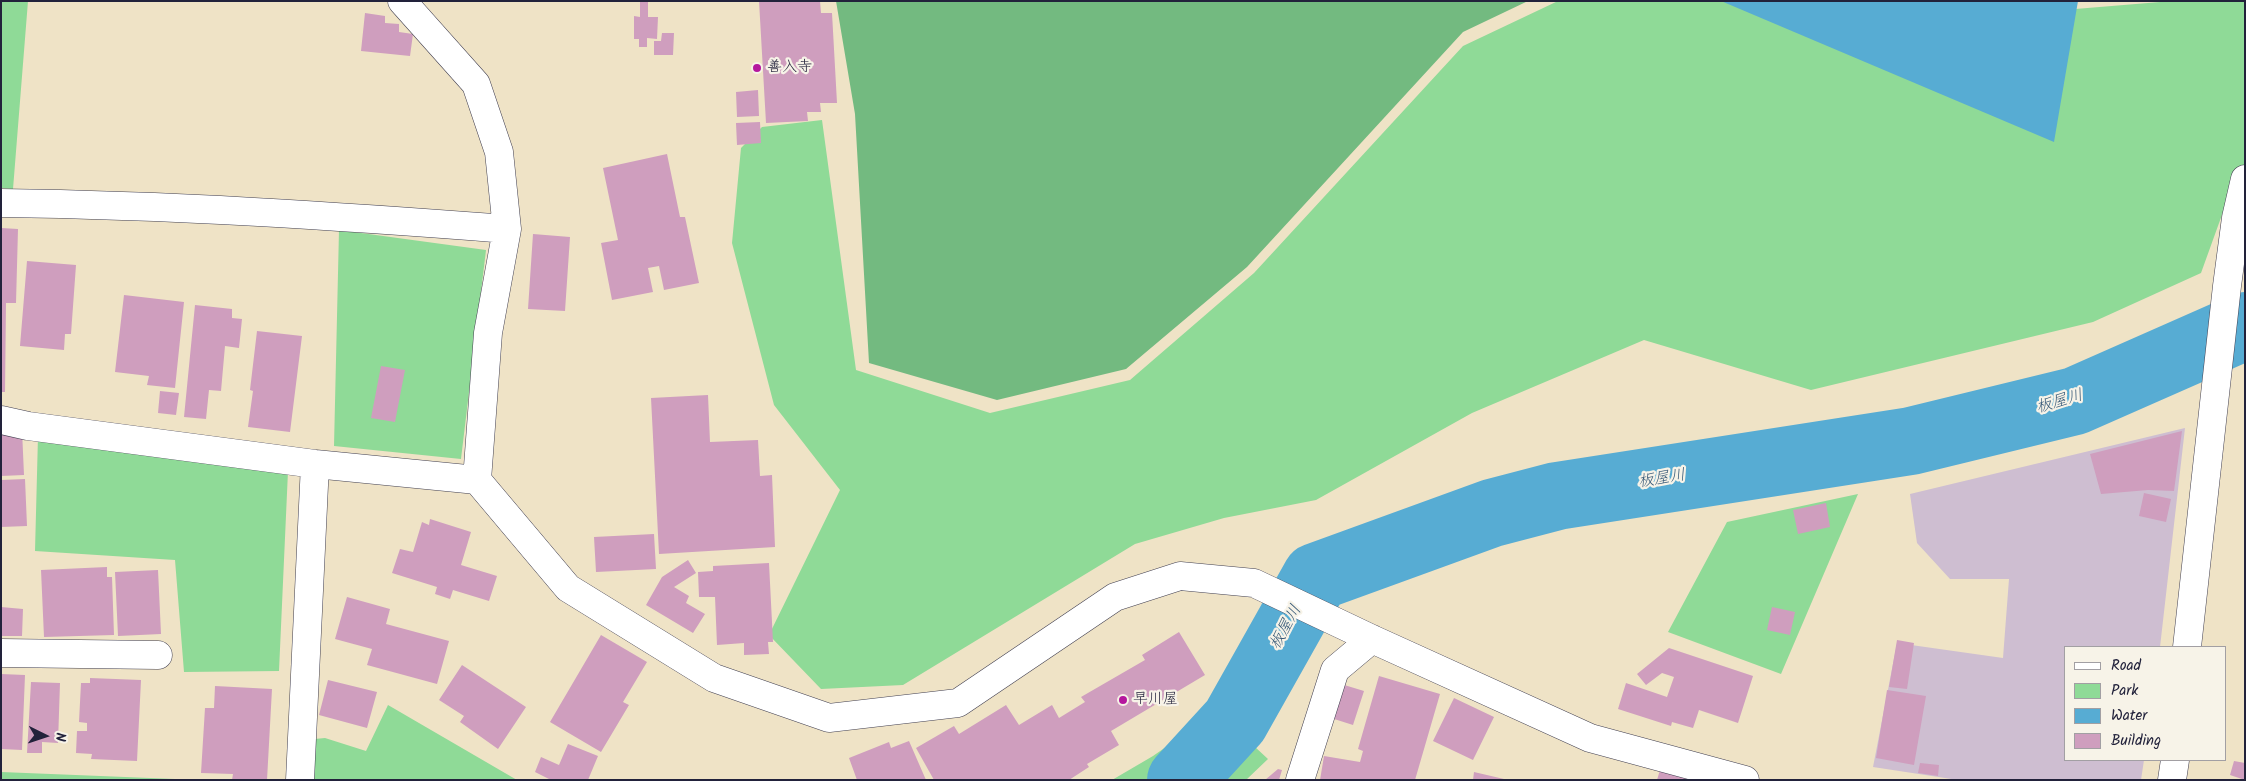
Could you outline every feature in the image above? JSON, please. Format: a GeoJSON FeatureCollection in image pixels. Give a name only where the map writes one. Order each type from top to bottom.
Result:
{"type":"FeatureCollection","features":[{"type":"Feature","properties":{"kind":"street"},"geometry":{"type":"LineString","coordinates":[[402,1],[476,84],[499,152],[507,230],[488,333],[477,480]]}},
{"type":"Feature","properties":{"kind":"street"},"geometry":{"type":"LineString","coordinates":[[2187,646],[2226,286],[2245,179]]}},
{"type":"Feature","properties":{"kind":"street"},"geometry":{"type":"LineString","coordinates":[[1,203],[85,204],[327,215],[507,230]]}},
{"type":"Feature","properties":{"kind":"street"},"geometry":{"type":"LineString","coordinates":[[1,420],[28,426],[315,464],[477,480],[568,588],[714,678],[829,718],[958,703],[1115,598],[1180,576],[1254,583],[1590,738],[1745,780]]}},
{"type":"Feature","properties":{"kind":"street"},"geometry":{"type":"LineString","coordinates":[[300,780],[315,464]]}},
{"type":"Feature","properties":{"kind":"street"},"geometry":{"type":"LineString","coordinates":[[1300,780],[1335,670],[1364,635]]}},
{"type":"Feature","properties":{"kind":"street"},"geometry":{"type":"LineString","coordinates":[[1,653],[158,655]]}},
{"type":"Feature","properties":{"kind":"street"},"geometry":{"type":"LineString","coordinates":[[2172,780],[2175,761]]}},
{"type":"Feature","properties":{"kind":"shaded area"},"geometry":{"type":"Polygon","coordinates":[[[2185,428],[2160,646],[2064,646],[2064,761],[2144,761],[2141,780],[1958,780],[1873,767],[1897,643],[2003,658],[2009,579],[1950,579],[1917,543],[1910,494],[2185,428]]]}},
{"type":"Feature","properties":{"kind":"green space"},"geometry":{"type":"Polygon","coordinates":[[[1,1],[28,1],[13,189],[1,188],[1,1]]]}},
{"type":"Feature","properties":{"kind":"green space"},"geometry":{"type":"Polygon","coordinates":[[[836,1],[1528,1],[1463,32],[1247,267],[1126,369],[997,400],[869,363],[855,114],[836,1]]]}},
{"type":"Feature","properties":{"kind":"green space"},"geometry":{"type":"Polygon","coordinates":[[[1558,1],[1802,1],[1870,26],[2172,1],[2245,1],[2245,174],[2236,176],[2201,273],[2093,322],[1811,390],[1644,340],[1472,413],[1316,500],[1224,518],[1135,544],[903,685],[821,689],[769,635],[840,490],[774,405],[732,243],[741,148],[762,127],[822,120],[856,370],[990,413],[1130,380],[1254,273],[1463,46],[1558,1]]]}},
{"type":"Feature","properties":{"kind":"green space"},"geometry":{"type":"Polygon","coordinates":[[[339,230],[486,250],[461,459],[334,446],[339,230]]]}},
{"type":"Feature","properties":{"kind":"green space"},"geometry":{"type":"Polygon","coordinates":[[[38,436],[288,471],[279,671],[184,672],[175,560],[35,551],[38,436]]]}},
{"type":"Feature","properties":{"kind":"green space"},"geometry":{"type":"Polygon","coordinates":[[[1858,494],[1781,674],[1668,632],[1727,522],[1858,494]]]}},
{"type":"Feature","properties":{"kind":"green space"},"geometry":{"type":"Polygon","coordinates":[[[388,705],[517,780],[302,780],[304,740],[325,738],[366,751],[388,705]]]}},
{"type":"Feature","properties":{"kind":"green space"},"geometry":{"type":"Polygon","coordinates":[[[1216,712],[1227,722],[1164,780],[1112,780],[1153,756],[1216,712]]]}},
{"type":"Feature","properties":{"kind":"green space"},"geometry":{"type":"Polygon","coordinates":[[[1241,734],[1268,759],[1246,780],[1199,780],[1241,734]]]}},
{"type":"Feature","properties":{"kind":"green space"},"geometry":{"type":"Polygon","coordinates":[[[1,772],[175,779],[175,780],[1,780],[1,772]]]}},
{"type":"Feature","properties":{"kind":"water"},"geometry":{"type":"Polygon","coordinates":[[[1721,1],[2078,1],[2054,142],[1721,1]]]}},
{"type":"Feature","properties":{"kind":"building"},"geometry":{"type":"Polygon","coordinates":[[[759,1],[820,1],[821,13],[832,13],[837,103],[820,103],[821,112],[807,112],[808,121],[766,123],[759,1]]]}},
{"type":"Feature","properties":{"kind":"building"},"geometry":{"type":"Polygon","coordinates":[[[640,2],[648,2],[648,17],[658,17],[657,39],[647,38],[647,47],[639,47],[639,39],[634,39],[634,16],[640,17],[640,2]]]}},
{"type":"Feature","properties":{"kind":"building"},"geometry":{"type":"Polygon","coordinates":[[[365,13],[385,16],[385,23],[399,24],[399,32],[413,34],[410,56],[361,51],[365,13]]]}},
{"type":"Feature","properties":{"kind":"building"},"geometry":{"type":"Polygon","coordinates":[[[662,33],[674,33],[673,55],[654,55],[654,41],[661,41],[662,33]]]}},
{"type":"Feature","properties":{"kind":"building"},"geometry":{"type":"Polygon","coordinates":[[[758,90],[759,116],[737,117],[736,92],[758,90]]]}},
{"type":"Feature","properties":{"kind":"building"},"geometry":{"type":"Polygon","coordinates":[[[760,122],[761,143],[737,145],[736,123],[760,122]]]}},
{"type":"Feature","properties":{"kind":"building"},"geometry":{"type":"Polygon","coordinates":[[[667,154],[680,217],[685,217],[699,283],[664,290],[659,266],[648,268],[653,292],[612,300],[601,243],[618,240],[603,168],[667,154]]]}},
{"type":"Feature","properties":{"kind":"building"},"geometry":{"type":"Polygon","coordinates":[[[1,228],[18,229],[16,303],[6,303],[5,392],[1,392],[1,228]]]}},
{"type":"Feature","properties":{"kind":"building"},"geometry":{"type":"Polygon","coordinates":[[[533,234],[570,237],[565,311],[528,309],[533,234]]]}},
{"type":"Feature","properties":{"kind":"building"},"geometry":{"type":"Polygon","coordinates":[[[27,261],[76,265],[71,334],[65,334],[64,350],[20,346],[27,261]]]}},
{"type":"Feature","properties":{"kind":"building"},"geometry":{"type":"Polygon","coordinates":[[[124,295],[184,302],[175,388],[147,385],[149,376],[115,372],[124,295]]]}},
{"type":"Feature","properties":{"kind":"building"},"geometry":{"type":"Polygon","coordinates":[[[195,305],[232,309],[232,318],[242,319],[239,348],[225,346],[221,391],[209,390],[206,419],[184,417],[195,305]]]}},
{"type":"Feature","properties":{"kind":"building"},"geometry":{"type":"Polygon","coordinates":[[[257,331],[302,336],[290,432],[248,427],[253,391],[250,390],[257,331]]]}},
{"type":"Feature","properties":{"kind":"building"},"geometry":{"type":"Polygon","coordinates":[[[381,366],[405,370],[395,422],[371,418],[381,366]]]}},
{"type":"Feature","properties":{"kind":"building"},"geometry":{"type":"Polygon","coordinates":[[[160,391],[179,393],[176,415],[158,413],[160,391]]]}},
{"type":"Feature","properties":{"kind":"building"},"geometry":{"type":"Polygon","coordinates":[[[708,395],[710,442],[758,440],[760,476],[772,475],[775,547],[659,554],[651,398],[708,395]]]}},
{"type":"Feature","properties":{"kind":"building"},"geometry":{"type":"Polygon","coordinates":[[[1,430],[22,430],[24,475],[1,476],[1,430]]]}},
{"type":"Feature","properties":{"kind":"building"},"geometry":{"type":"Polygon","coordinates":[[[2182,431],[2174,491],[2148,490],[2101,494],[2090,454],[2182,431]]]}},
{"type":"Feature","properties":{"kind":"building"},"geometry":{"type":"Polygon","coordinates":[[[25,479],[27,526],[1,527],[1,480],[25,479]]]}},
{"type":"Feature","properties":{"kind":"building"},"geometry":{"type":"Polygon","coordinates":[[[2144,493],[2171,499],[2166,522],[2139,516],[2144,493]]]}},
{"type":"Feature","properties":{"kind":"building"},"geometry":{"type":"Polygon","coordinates":[[[1826,503],[1830,527],[1798,534],[1793,510],[1826,503]]]}},
{"type":"Feature","properties":{"kind":"building"},"geometry":{"type":"Polygon","coordinates":[[[430,519],[471,532],[461,565],[497,576],[489,601],[453,590],[450,599],[435,594],[437,587],[392,573],[400,549],[413,552],[422,522],[429,525],[430,519]]]}},
{"type":"Feature","properties":{"kind":"building"},"geometry":{"type":"Polygon","coordinates":[[[654,534],[656,569],[596,572],[594,537],[654,534]]]}},
{"type":"Feature","properties":{"kind":"building"},"geometry":{"type":"Polygon","coordinates":[[[688,560],[696,573],[674,587],[689,596],[686,603],[705,614],[693,633],[646,605],[662,577],[688,560]]]}},
{"type":"Feature","properties":{"kind":"building"},"geometry":{"type":"Polygon","coordinates":[[[769,563],[773,642],[768,642],[769,654],[744,655],[744,643],[717,645],[715,597],[699,597],[698,572],[713,571],[713,566],[769,563]]]}},
{"type":"Feature","properties":{"kind":"building"},"geometry":{"type":"Polygon","coordinates":[[[107,567],[107,577],[112,577],[114,635],[44,637],[41,570],[107,567]]]}},
{"type":"Feature","properties":{"kind":"building"},"geometry":{"type":"Polygon","coordinates":[[[158,570],[161,634],[118,636],[115,572],[158,570]]]}},
{"type":"Feature","properties":{"kind":"building"},"geometry":{"type":"Polygon","coordinates":[[[347,597],[390,609],[386,624],[449,641],[437,684],[367,665],[372,649],[335,639],[347,597]]]}},
{"type":"Feature","properties":{"kind":"building"},"geometry":{"type":"Polygon","coordinates":[[[1,607],[23,609],[22,636],[1,636],[1,607]]]}},
{"type":"Feature","properties":{"kind":"building"},"geometry":{"type":"Polygon","coordinates":[[[1772,607],[1795,612],[1790,635],[1767,630],[1772,607]]]}},
{"type":"Feature","properties":{"kind":"building"},"geometry":{"type":"Polygon","coordinates":[[[1179,632],[1205,675],[1111,731],[1119,745],[1087,764],[1089,767],[1069,780],[934,780],[916,748],[954,726],[959,734],[1006,705],[1019,725],[1052,705],[1059,718],[1085,702],[1081,697],[1145,660],[1142,655],[1179,632]]]}},
{"type":"Feature","properties":{"kind":"building"},"geometry":{"type":"Polygon","coordinates":[[[601,635],[647,662],[623,702],[629,705],[601,752],[550,722],[601,635]]]}},
{"type":"Feature","properties":{"kind":"building"},"geometry":{"type":"Polygon","coordinates":[[[1897,640],[1914,643],[1907,689],[1889,687],[1897,640]]]}},
{"type":"Feature","properties":{"kind":"building"},"geometry":{"type":"Polygon","coordinates":[[[1669,648],[1753,676],[1738,723],[1699,710],[1693,728],[1672,722],[1671,726],[1618,709],[1626,683],[1667,697],[1674,677],[1662,673],[1646,685],[1637,674],[1669,648]]]}},
{"type":"Feature","properties":{"kind":"building"},"geometry":{"type":"Polygon","coordinates":[[[462,665],[526,707],[498,749],[460,722],[464,716],[439,700],[462,665]]]}},
{"type":"Feature","properties":{"kind":"building"},"geometry":{"type":"Polygon","coordinates":[[[1,674],[25,675],[22,750],[1,749],[1,674]]]}},
{"type":"Feature","properties":{"kind":"building"},"geometry":{"type":"Polygon","coordinates":[[[1379,676],[1440,694],[1415,780],[1320,780],[1324,756],[1360,762],[1363,751],[1358,749],[1379,676]]]}},
{"type":"Feature","properties":{"kind":"building"},"geometry":{"type":"Polygon","coordinates":[[[90,678],[141,680],[137,761],[91,759],[92,754],[76,753],[77,731],[87,731],[87,723],[79,722],[81,683],[90,683],[90,678]]]}},
{"type":"Feature","properties":{"kind":"building"},"geometry":{"type":"Polygon","coordinates":[[[328,680],[377,692],[367,728],[319,715],[328,680]]]}},
{"type":"Feature","properties":{"kind":"building"},"geometry":{"type":"Polygon","coordinates":[[[31,682],[60,683],[58,743],[42,742],[42,753],[27,753],[31,682]]]}},
{"type":"Feature","properties":{"kind":"building"},"geometry":{"type":"Polygon","coordinates":[[[1341,684],[1364,691],[1353,725],[1331,718],[1341,684]]]}},
{"type":"Feature","properties":{"kind":"building"},"geometry":{"type":"Polygon","coordinates":[[[215,686],[272,689],[267,780],[232,780],[233,774],[201,773],[205,708],[214,708],[215,686]]]}},
{"type":"Feature","properties":{"kind":"building"},"geometry":{"type":"Polygon","coordinates":[[[1887,690],[1926,696],[1914,765],[1876,758],[1887,690]]]}},
{"type":"Feature","properties":{"kind":"building"},"geometry":{"type":"Polygon","coordinates":[[[1454,698],[1494,717],[1473,760],[1433,741],[1454,698]]]}},
{"type":"Feature","properties":{"kind":"building"},"geometry":{"type":"Polygon","coordinates":[[[909,741],[926,780],[857,780],[849,758],[889,742],[891,748],[909,741]]]}},
{"type":"Feature","properties":{"kind":"building"},"geometry":{"type":"Polygon","coordinates":[[[568,744],[598,756],[588,780],[551,780],[535,772],[541,757],[559,765],[568,744]]]}},
{"type":"Feature","properties":{"kind":"building"},"geometry":{"type":"Polygon","coordinates":[[[2234,761],[2245,763],[2245,780],[2230,775],[2234,761]]]}},
{"type":"Feature","properties":{"kind":"building"},"geometry":{"type":"Polygon","coordinates":[[[1920,763],[1939,765],[1938,776],[1918,773],[1920,763]]]}},
{"type":"Feature","properties":{"kind":"building"},"geometry":{"type":"Polygon","coordinates":[[[1278,769],[1282,770],[1279,780],[1265,780],[1278,769]]]}},
{"type":"Feature","properties":{"kind":"building"},"geometry":{"type":"Polygon","coordinates":[[[1660,770],[1688,779],[1688,780],[1657,780],[1660,770]]]}},
{"type":"Feature","properties":{"kind":"building"},"geometry":{"type":"Polygon","coordinates":[[[1474,772],[1504,779],[1504,780],[1473,780],[1474,772]]]}},
{"type":"Feature","properties":{"kind":"waterway","name":"板屋川"},"geometry":{"type":"LineString","coordinates":[[1181,780],[1235,721],[1316,577],[1492,513],[1557,496],[1911,441],[2075,401],[2245,326]]}},
{"type":"Feature","properties":{"kind":"place","name":"善入寺"},"geometry":{"type":"Point","coordinates":[757,68]}},
{"type":"Feature","properties":{"kind":"place","name":"早川屋"},"geometry":{"type":"Point","coordinates":[1123,700]}}]}
